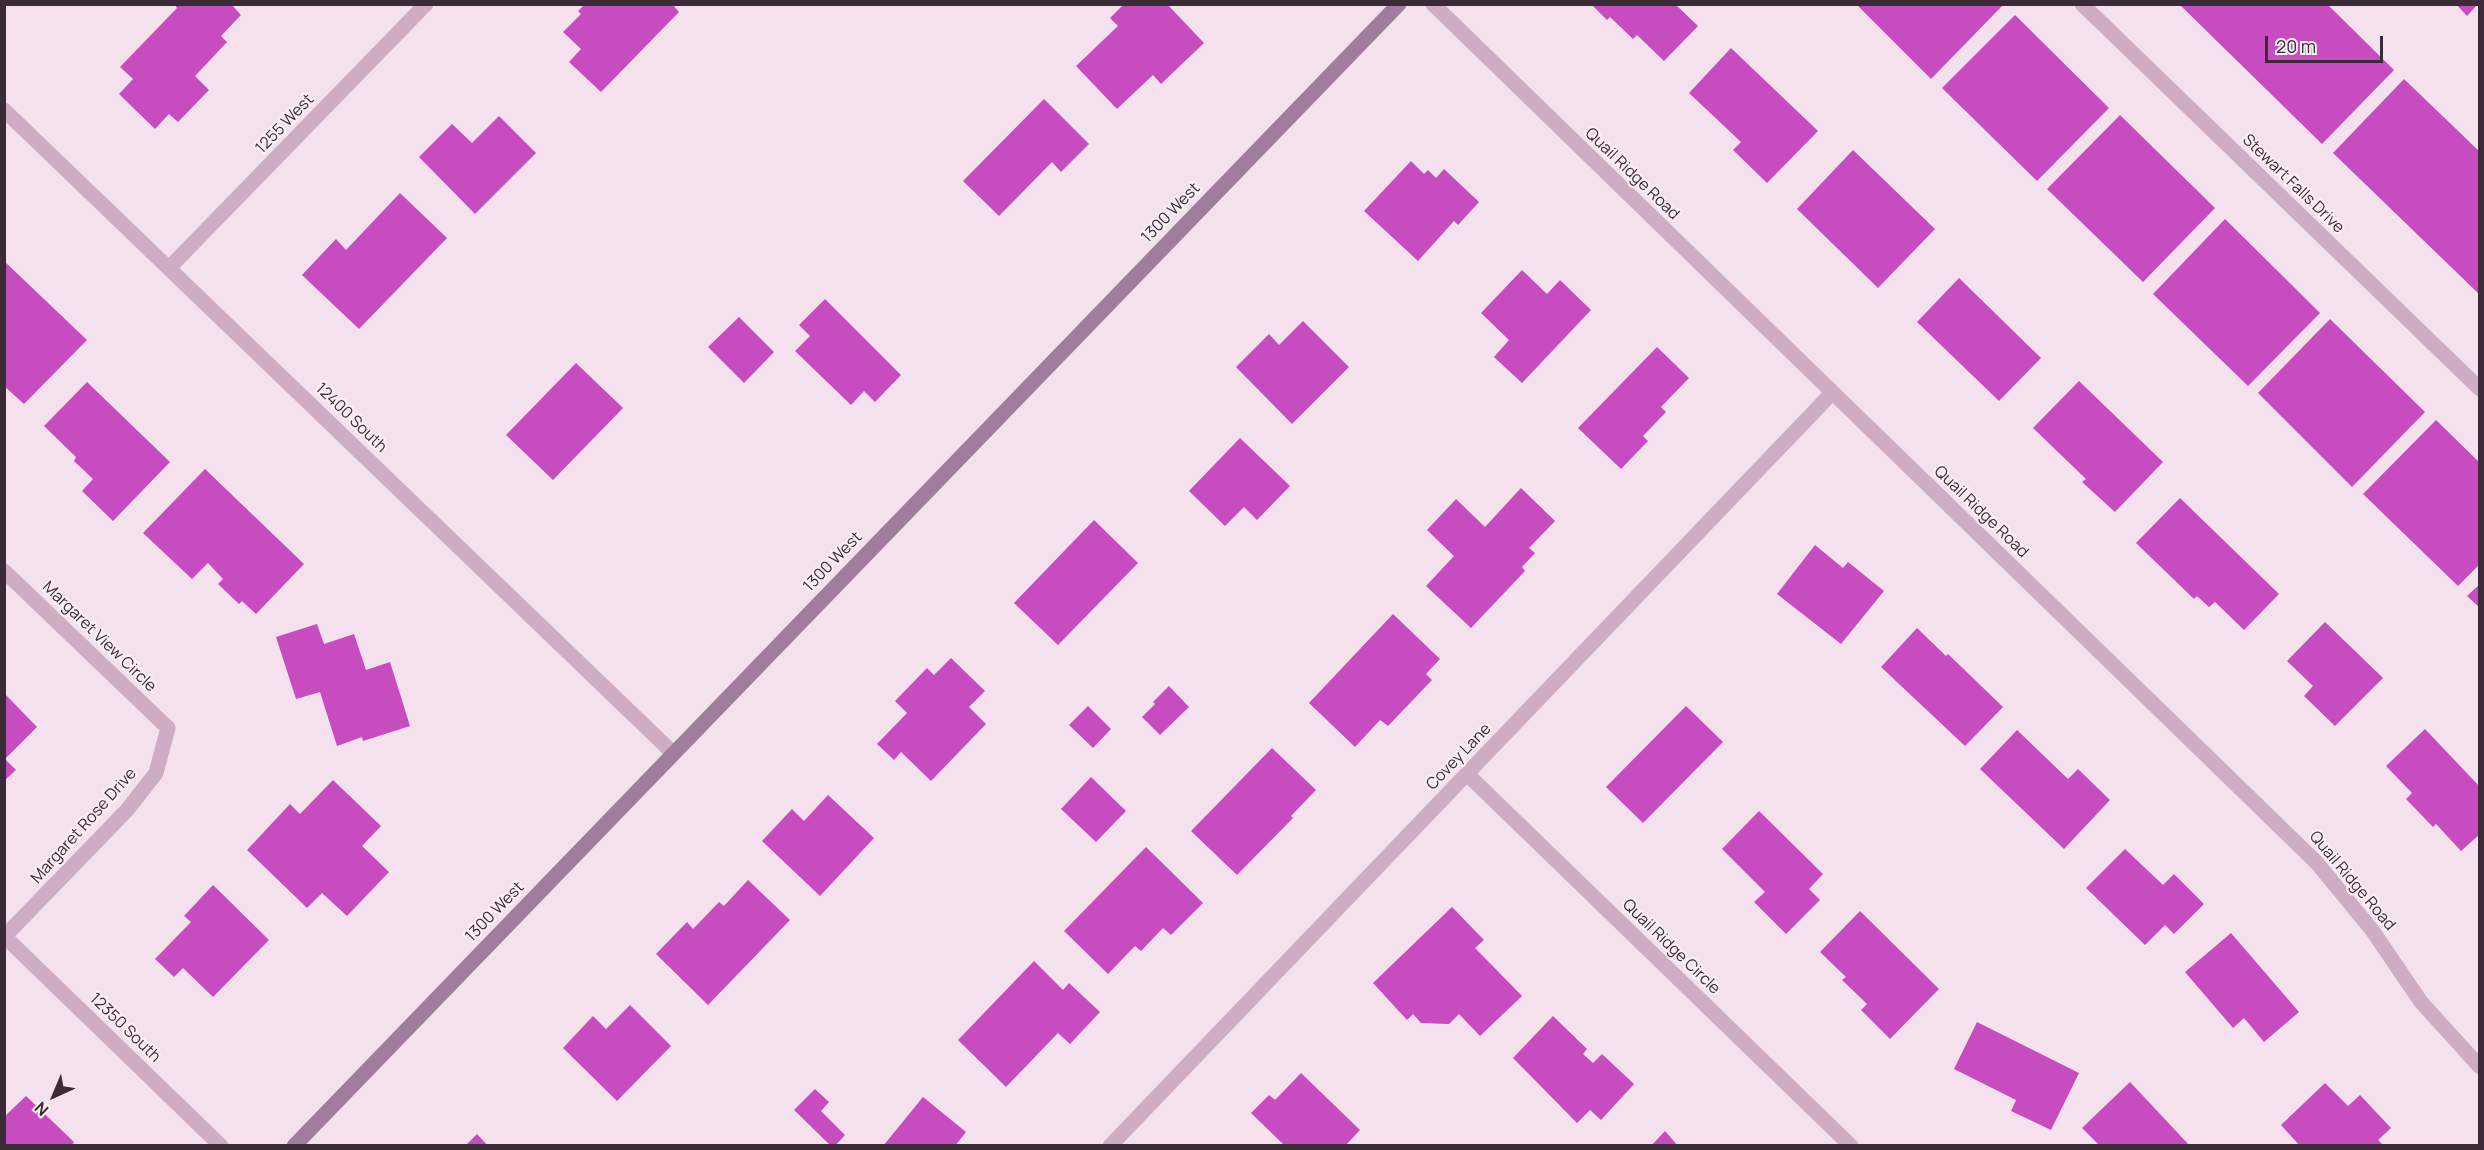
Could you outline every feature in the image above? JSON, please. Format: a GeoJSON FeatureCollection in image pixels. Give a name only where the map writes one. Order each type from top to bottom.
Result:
{"type":"FeatureCollection","features":[{"type":"Feature","properties":{"kind":"street","name":"1255 West"},"geometry":{"type":"LineString","coordinates":[[169,268],[426,4]]}},
{"type":"Feature","properties":{"kind":"street","name":"1300 West"},"geometry":{"type":"LineString","coordinates":[[294,1146],[1399,4]]}},
{"type":"Feature","properties":{"kind":"street","name":"Quail Ridge Road"},"geometry":{"type":"LineString","coordinates":[[1433,4],[2316,862],[2372,930],[2421,1002],[2480,1067]]}},
{"type":"Feature","properties":{"kind":"street","name":"Stewart Falls Drive"},"geometry":{"type":"LineString","coordinates":[[2082,4],[2480,388]]}},
{"type":"Feature","properties":{"kind":"street","name":"12400 South"},"geometry":{"type":"LineString","coordinates":[[4,110],[674,753]]}},
{"type":"Feature","properties":{"kind":"street","name":"Covey Lane"},"geometry":{"type":"LineString","coordinates":[[1113,1145],[1832,393]]}},
{"type":"Feature","properties":{"kind":"street","name":"Margaret View Circle"},"geometry":{"type":"LineString","coordinates":[[4,571],[168,728]]}},
{"type":"Feature","properties":{"kind":"street","name":"Margaret Rose Drive"},"geometry":{"type":"LineString","coordinates":[[5,937],[128,810],[156,773],[168,728]]}},
{"type":"Feature","properties":{"kind":"street","name":"Quail Ridge Circle"},"geometry":{"type":"LineString","coordinates":[[1467,774],[1851,1146]]}},
{"type":"Feature","properties":{"kind":"street","name":"12350 South"},"geometry":{"type":"LineString","coordinates":[[5,937],[221,1146]]}},
{"type":"Feature","properties":{"kind":"building"},"geometry":{"type":"Polygon","coordinates":[[[174,4],[231,4],[241,15],[221,36],[227,42],[195,76],[209,90],[178,122],[169,114],[155,129],[119,94],[133,79],[120,67],[177,8],[174,4]]]}},
{"type":"Feature","properties":{"kind":"building"},"geometry":{"type":"Polygon","coordinates":[[[585,4],[672,4],[679,12],[601,92],[569,62],[581,49],[563,32],[581,14],[578,11],[585,4]]]}},
{"type":"Feature","properties":{"kind":"building"},"geometry":{"type":"Polygon","coordinates":[[[1124,4],[1167,4],[1204,43],[1161,84],[1153,75],[1117,109],[1076,66],[1118,26],[1110,18],[1124,4]]]}},
{"type":"Feature","properties":{"kind":"building"},"geometry":{"type":"Polygon","coordinates":[[[1856,4],[2004,4],[1931,79],[1856,4]]]}},
{"type":"Feature","properties":{"kind":"building"},"geometry":{"type":"Polygon","coordinates":[[[2179,4],[2327,4],[2394,70],[2322,144],[2179,4]]]}},
{"type":"Feature","properties":{"kind":"building"},"geometry":{"type":"Polygon","coordinates":[[[2456,4],[2478,4],[2467,16],[2456,4]]]}},
{"type":"Feature","properties":{"kind":"building"},"geometry":{"type":"Polygon","coordinates":[[[1592,5],[1676,5],[1698,26],[1664,61],[1637,35],[1633,39],[1610,17],[1607,20],[1592,5]]]}},
{"type":"Feature","properties":{"kind":"building"},"geometry":{"type":"Polygon","coordinates":[[[2015,15],[2109,108],[2037,181],[1942,88],[2015,15]]]}},
{"type":"Feature","properties":{"kind":"building"},"geometry":{"type":"Polygon","coordinates":[[[1731,48],[1818,131],[1767,183],[1733,150],[1741,142],[1689,93],[1731,48]]]}},
{"type":"Feature","properties":{"kind":"building"},"geometry":{"type":"Polygon","coordinates":[[[2404,79],[2480,152],[2480,295],[2333,153],[2404,79]]]}},
{"type":"Feature","properties":{"kind":"building"},"geometry":{"type":"Polygon","coordinates":[[[1044,99],[1089,144],[1061,172],[1052,162],[999,216],[963,181],[1044,99]]]}},
{"type":"Feature","properties":{"kind":"building"},"geometry":{"type":"Polygon","coordinates":[[[2120,115],[2215,208],[2143,282],[2047,189],[2120,115]]]}},
{"type":"Feature","properties":{"kind":"building"},"geometry":{"type":"Polygon","coordinates":[[[499,116],[536,153],[475,214],[419,157],[452,124],[472,143],[499,116]]]}},
{"type":"Feature","properties":{"kind":"building"},"geometry":{"type":"Polygon","coordinates":[[[1853,150],[1935,229],[1878,288],[1797,209],[1853,150]]]}},
{"type":"Feature","properties":{"kind":"building"},"geometry":{"type":"Polygon","coordinates":[[[1411,161],[1424,174],[1428,170],[1436,178],[1444,169],[1479,202],[1458,225],[1454,221],[1418,261],[1364,211],[1411,161]]]}},
{"type":"Feature","properties":{"kind":"building"},"geometry":{"type":"Polygon","coordinates":[[[400,193],[447,238],[359,329],[302,275],[336,239],[346,250],[400,193]]]}},
{"type":"Feature","properties":{"kind":"building"},"geometry":{"type":"Polygon","coordinates":[[[2225,219],[2320,313],[2248,386],[2153,294],[2225,219]]]}},
{"type":"Feature","properties":{"kind":"building"},"geometry":{"type":"Polygon","coordinates":[[[4,261],[87,340],[24,404],[4,386],[4,261]]]}},
{"type":"Feature","properties":{"kind":"building"},"geometry":{"type":"Polygon","coordinates":[[[1522,270],[1547,294],[1560,280],[1591,310],[1522,383],[1494,357],[1509,340],[1481,313],[1522,270]]]}},
{"type":"Feature","properties":{"kind":"building"},"geometry":{"type":"Polygon","coordinates":[[[1959,278],[2041,358],[1999,401],[1917,322],[1959,278]]]}},
{"type":"Feature","properties":{"kind":"building"},"geometry":{"type":"Polygon","coordinates":[[[825,299],[901,375],[875,402],[864,391],[851,405],[795,351],[810,336],[799,325],[825,299]]]}},
{"type":"Feature","properties":{"kind":"building"},"geometry":{"type":"Polygon","coordinates":[[[739,317],[774,352],[744,383],[708,347],[739,317]]]}},
{"type":"Feature","properties":{"kind":"building"},"geometry":{"type":"Polygon","coordinates":[[[2330,319],[2425,412],[2352,487],[2258,393],[2330,319]]]}},
{"type":"Feature","properties":{"kind":"building"},"geometry":{"type":"Polygon","coordinates":[[[1303,321],[1349,367],[1292,424],[1236,367],[1269,334],[1279,345],[1303,321]]]}},
{"type":"Feature","properties":{"kind":"building"},"geometry":{"type":"Polygon","coordinates":[[[1657,347],[1689,378],[1661,407],[1666,412],[1643,436],[1648,441],[1621,469],[1578,428],[1657,347]]]}},
{"type":"Feature","properties":{"kind":"building"},"geometry":{"type":"Polygon","coordinates":[[[576,363],[623,408],[553,480],[506,435],[576,363]]]}},
{"type":"Feature","properties":{"kind":"building"},"geometry":{"type":"Polygon","coordinates":[[[2079,381],[2163,462],[2115,512],[2082,482],[2086,479],[2033,428],[2079,381]]]}},
{"type":"Feature","properties":{"kind":"building"},"geometry":{"type":"Polygon","coordinates":[[[87,382],[170,462],[113,521],[82,491],[93,479],[74,461],[76,457],[44,426],[87,382]]]}},
{"type":"Feature","properties":{"kind":"building"},"geometry":{"type":"Polygon","coordinates":[[[2436,420],[2480,463],[2480,564],[2458,586],[2363,494],[2436,420]]]}},
{"type":"Feature","properties":{"kind":"building"},"geometry":{"type":"Polygon","coordinates":[[[1240,438],[1290,486],[1257,520],[1244,507],[1225,526],[1189,491],[1240,438]]]}},
{"type":"Feature","properties":{"kind":"building"},"geometry":{"type":"Polygon","coordinates":[[[205,469],[304,564],[256,614],[242,601],[239,604],[218,584],[223,579],[208,563],[192,579],[143,533],[205,469]]]}},
{"type":"Feature","properties":{"kind":"building"},"geometry":{"type":"Polygon","coordinates":[[[1521,488],[1555,521],[1529,548],[1535,553],[1522,567],[1525,571],[1471,628],[1426,586],[1454,556],[1427,530],[1456,499],[1485,527],[1521,488]]]}},
{"type":"Feature","properties":{"kind":"building"},"geometry":{"type":"Polygon","coordinates":[[[2180,498],[2279,594],[2244,630],[2215,602],[2209,607],[2197,596],[2194,599],[2136,543],[2180,498]]]}},
{"type":"Feature","properties":{"kind":"building"},"geometry":{"type":"Polygon","coordinates":[[[1094,520],[1138,563],[1058,645],[1014,603],[1094,520]]]}},
{"type":"Feature","properties":{"kind":"building"},"geometry":{"type":"Polygon","coordinates":[[[1815,545],[1843,568],[1848,562],[1884,591],[1841,644],[1777,594],[1815,545]]]}},
{"type":"Feature","properties":{"kind":"building"},"geometry":{"type":"Polygon","coordinates":[[[2480,584],[2480,608],[2467,596],[2480,584]]]}},
{"type":"Feature","properties":{"kind":"building"},"geometry":{"type":"Polygon","coordinates":[[[1393,614],[1440,659],[1426,674],[1432,680],[1388,726],[1380,720],[1355,747],[1309,703],[1393,614]]]}},
{"type":"Feature","properties":{"kind":"building"},"geometry":{"type":"Polygon","coordinates":[[[2325,622],[2383,678],[2335,726],[2304,696],[2313,686],[2287,661],[2325,622]]]}},
{"type":"Feature","properties":{"kind":"building"},"geometry":{"type":"Polygon","coordinates":[[[317,624],[324,644],[354,634],[366,670],[390,662],[410,726],[363,741],[362,737],[337,746],[320,692],[296,699],[276,637],[317,624]]]}},
{"type":"Feature","properties":{"kind":"building"},"geometry":{"type":"Polygon","coordinates":[[[1917,628],[1946,656],[1948,654],[2003,707],[1965,746],[1881,667],[1917,628]]]}},
{"type":"Feature","properties":{"kind":"building"},"geometry":{"type":"Polygon","coordinates":[[[951,658],[985,691],[969,707],[986,724],[931,781],[901,752],[894,760],[877,744],[907,713],[895,701],[927,668],[934,675],[951,658]]]}},
{"type":"Feature","properties":{"kind":"building"},"geometry":{"type":"Polygon","coordinates":[[[1169,686],[1189,707],[1160,735],[1142,717],[1169,686]]]}},
{"type":"Feature","properties":{"kind":"building"},"geometry":{"type":"Polygon","coordinates":[[[4,693],[37,727],[5,759],[16,770],[4,781],[4,693]]]}},
{"type":"Feature","properties":{"kind":"building"},"geometry":{"type":"Polygon","coordinates":[[[1088,706],[1111,729],[1093,748],[1069,725],[1088,706]]]}},
{"type":"Feature","properties":{"kind":"building"},"geometry":{"type":"Polygon","coordinates":[[[1686,706],[1723,742],[1643,823],[1606,787],[1686,706]]]}},
{"type":"Feature","properties":{"kind":"building"},"geometry":{"type":"Polygon","coordinates":[[[2425,729],[2480,787],[2480,834],[2461,851],[2436,824],[2433,827],[2406,799],[2412,793],[2386,766],[2425,729]]]}},
{"type":"Feature","properties":{"kind":"building"},"geometry":{"type":"Polygon","coordinates":[[[2017,730],[2068,779],[2078,769],[2110,800],[2064,849],[1980,769],[2017,730]]]}},
{"type":"Feature","properties":{"kind":"building"},"geometry":{"type":"Polygon","coordinates":[[[1272,748],[1316,790],[1291,816],[1293,818],[1237,875],[1191,831],[1272,748]]]}},
{"type":"Feature","properties":{"kind":"building"},"geometry":{"type":"Polygon","coordinates":[[[1091,777],[1126,811],[1096,842],[1061,809],[1091,777]]]}},
{"type":"Feature","properties":{"kind":"building"},"geometry":{"type":"Polygon","coordinates":[[[333,780],[381,826],[362,846],[389,872],[347,916],[322,893],[307,908],[247,850],[290,804],[300,814],[333,780]]]}},
{"type":"Feature","properties":{"kind":"building"},"geometry":{"type":"Polygon","coordinates":[[[828,795],[874,838],[820,896],[762,841],[792,809],[804,821],[828,795]]]}},
{"type":"Feature","properties":{"kind":"building"},"geometry":{"type":"Polygon","coordinates":[[[1759,811],[1823,874],[1809,889],[1820,900],[1786,934],[1754,902],[1765,892],[1722,849],[1759,811]]]}},
{"type":"Feature","properties":{"kind":"building"},"geometry":{"type":"Polygon","coordinates":[[[1146,847],[1203,903],[1171,935],[1163,928],[1141,951],[1135,946],[1108,974],[1064,931],[1146,847]]]}},
{"type":"Feature","properties":{"kind":"building"},"geometry":{"type":"Polygon","coordinates":[[[2125,849],[2163,885],[2174,874],[2204,904],[2174,934],[2165,925],[2145,945],[2086,888],[2125,849]]]}},
{"type":"Feature","properties":{"kind":"building"},"geometry":{"type":"Polygon","coordinates":[[[748,880],[790,920],[708,1005],[656,954],[687,922],[693,929],[719,902],[724,906],[748,880]]]}},
{"type":"Feature","properties":{"kind":"building"},"geometry":{"type":"Polygon","coordinates":[[[213,885],[269,940],[213,997],[183,968],[174,977],[155,959],[191,922],[184,916],[213,885]]]}},
{"type":"Feature","properties":{"kind":"building"},"geometry":{"type":"Polygon","coordinates":[[[1452,907],[1484,940],[1475,948],[1522,996],[1480,1036],[1459,1014],[1449,1024],[1421,1023],[1413,1014],[1407,1020],[1373,983],[1452,907]]]}},
{"type":"Feature","properties":{"kind":"building"},"geometry":{"type":"Polygon","coordinates":[[[1860,911],[1939,989],[1890,1039],[1861,1010],[1867,1004],[1842,980],[1846,977],[1820,952],[1860,911]]]}},
{"type":"Feature","properties":{"kind":"building"},"geometry":{"type":"Polygon","coordinates":[[[2231,933],[2299,1012],[2264,1042],[2244,1018],[2233,1028],[2185,972],[2231,933]]]}},
{"type":"Feature","properties":{"kind":"building"},"geometry":{"type":"Polygon","coordinates":[[[1034,961],[1063,990],[1069,983],[1100,1012],[1070,1044],[1058,1033],[1006,1087],[958,1040],[1034,961]]]}},
{"type":"Feature","properties":{"kind":"building"},"geometry":{"type":"Polygon","coordinates":[[[630,1005],[671,1046],[617,1101],[563,1048],[593,1016],[606,1029],[630,1005]]]}},
{"type":"Feature","properties":{"kind":"building"},"geometry":{"type":"Polygon","coordinates":[[[1553,1016],[1587,1049],[1583,1054],[1593,1063],[1602,1054],[1634,1084],[1601,1120],[1590,1110],[1577,1123],[1513,1058],[1553,1016]]]}},
{"type":"Feature","properties":{"kind":"building"},"geometry":{"type":"Polygon","coordinates":[[[1977,1022],[2079,1073],[2051,1130],[2011,1111],[2016,1100],[1954,1069],[1977,1022]]]}},
{"type":"Feature","properties":{"kind":"building"},"geometry":{"type":"Polygon","coordinates":[[[1301,1073],[1360,1130],[1345,1146],[1281,1146],[1283,1144],[1251,1113],[1269,1095],[1275,1100],[1301,1073]]]}},
{"type":"Feature","properties":{"kind":"building"},"geometry":{"type":"Polygon","coordinates":[[[2130,1082],[2190,1146],[2100,1146],[2082,1128],[2130,1082]]]}},
{"type":"Feature","properties":{"kind":"building"},"geometry":{"type":"Polygon","coordinates":[[[2325,1083],[2348,1106],[2360,1095],[2391,1128],[2378,1140],[2384,1146],[2300,1146],[2281,1125],[2325,1083]]]}},
{"type":"Feature","properties":{"kind":"building"},"geometry":{"type":"Polygon","coordinates":[[[815,1089],[829,1102],[821,1111],[845,1135],[835,1146],[831,1146],[794,1110],[815,1089]]]}},
{"type":"Feature","properties":{"kind":"building"},"geometry":{"type":"Polygon","coordinates":[[[26,1096],[74,1142],[71,1146],[4,1146],[4,1117],[26,1096]]]}},
{"type":"Feature","properties":{"kind":"building"},"geometry":{"type":"Polygon","coordinates":[[[923,1097],[966,1132],[955,1146],[883,1146],[923,1097]]]}},
{"type":"Feature","properties":{"kind":"building"},"geometry":{"type":"Polygon","coordinates":[[[1665,1131],[1678,1146],[1651,1146],[1665,1131]]]}},
{"type":"Feature","properties":{"kind":"building"},"geometry":{"type":"Polygon","coordinates":[[[477,1134],[488,1146],[465,1146],[477,1134]]]}}]}
